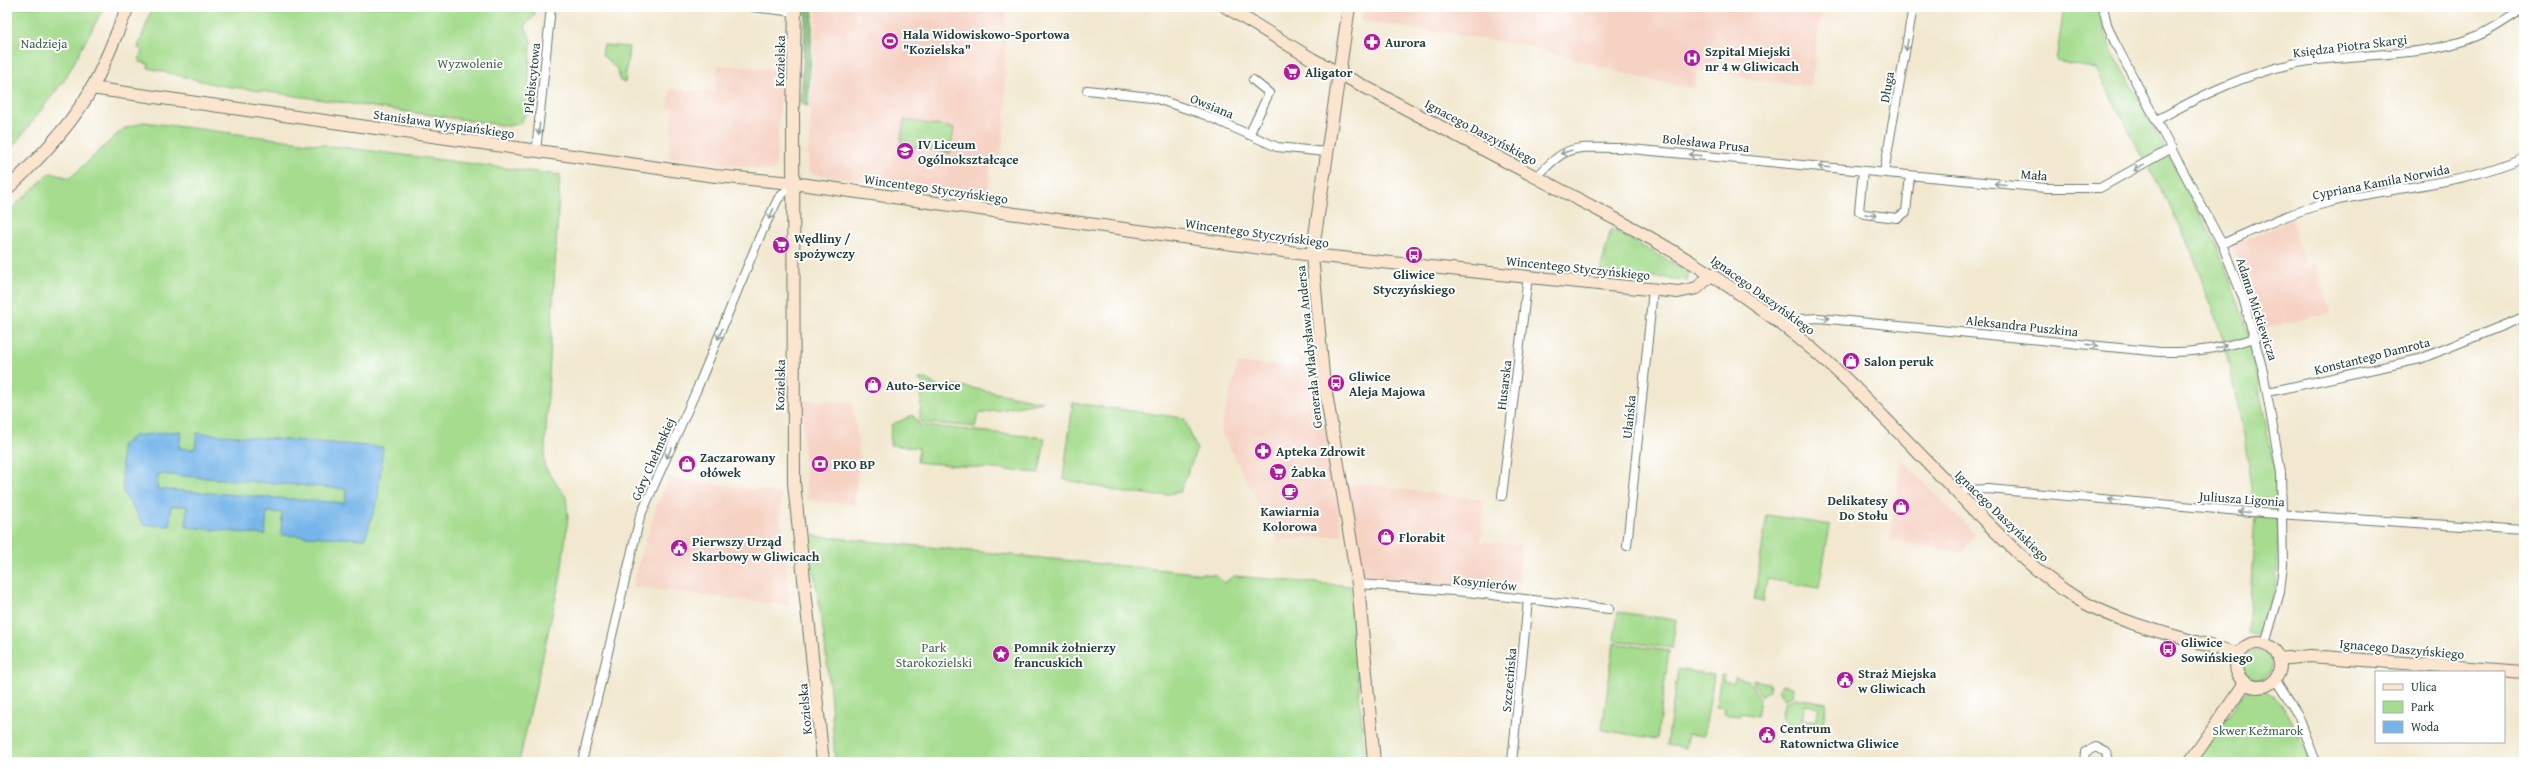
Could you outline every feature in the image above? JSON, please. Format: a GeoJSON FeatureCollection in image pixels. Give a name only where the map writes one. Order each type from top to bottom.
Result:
{"type":"FeatureCollection","features":[{"type":"Feature","properties":{"kind":"street"},"geometry":{"type":"LineString","coordinates":[[7,189],[55,138],[91,88],[128,7]]}},
{"type":"Feature","properties":{"kind":"street","name":"Plebiscytowa"},"geometry":{"type":"LineString","coordinates":[[536,151],[551,7]]}},
{"type":"Feature","properties":{"kind":"street"},"geometry":{"type":"LineString","coordinates":[[752,7],[795,10]]}},
{"type":"Feature","properties":{"kind":"street","name":"Ignacego Daszyńskiego"},"geometry":{"type":"LineString","coordinates":[[1226,7],[1339,73],[1674,250],[1712,274],[1789,331],[1850,384],[2021,557],[2043,575],[2080,600],[2118,618],[2239,654]]}},
{"type":"Feature","properties":{"kind":"street","name":"Generała Władysława Andersa"},"geometry":{"type":"LineString","coordinates":[[1350,7],[1326,152],[1312,255],[1326,396],[1358,584],[1374,762]]}},
{"type":"Feature","properties":{"kind":"street","name":"Długa"},"geometry":{"type":"LineString","coordinates":[[1884,172],[1914,7]]}},
{"type":"Feature","properties":{"kind":"street","name":"Adama Mickiewicza"},"geometry":{"type":"LineString","coordinates":[[2103,7],[2115,43],[2222,244],[2255,338],[2268,392],[2281,473],[2283,514],[2283,564],[2280,592],[2265,644]]}},
{"type":"Feature","properties":{"kind":"street","name":"Księdza Piotra Skargi"},"geometry":{"type":"LineString","coordinates":[[2157,120],[2210,91],[2267,71],[2311,61],[2423,50],[2455,43],[2493,28],[2524,8]]}},
{"type":"Feature","properties":{"kind":"street","name":"Kozielska"},"geometry":{"type":"LineString","coordinates":[[795,10],[793,183],[795,505],[818,691],[823,762]]}},
{"type":"Feature","properties":{"kind":"street"},"geometry":{"type":"LineString","coordinates":[[1249,135],[1269,93],[1253,80]]}},
{"type":"Feature","properties":{"kind":"street","name":"Stanisława Wyspiańskiego"},"geometry":{"type":"LineString","coordinates":[[91,88],[715,176],[793,183]]}},
{"type":"Feature","properties":{"kind":"street","name":"Owsiana"},"geometry":{"type":"LineString","coordinates":[[1087,90],[1151,98],[1204,115],[1277,147],[1326,152]]}},
{"type":"Feature","properties":{"kind":"street","name":"Bolesława Prusa"},"geometry":{"type":"LineString","coordinates":[[1537,177],[1560,154],[1586,148],[1639,149],[1884,172]]}},
{"type":"Feature","properties":{"kind":"street","name":"Mała"},"geometry":{"type":"LineString","coordinates":[[1884,172],[1910,176],[2046,188],[2090,190],[2111,183],[2172,148]]}},
{"type":"Feature","properties":{"kind":"street","name":"Cypriana Kamila Norwida"},"geometry":{"type":"LineString","coordinates":[[2222,244],[2284,217],[2327,203],[2468,178],[2524,157]]}},
{"type":"Feature","properties":{"kind":"street"},"geometry":{"type":"LineString","coordinates":[[1863,171],[1859,211],[1864,214],[1897,218],[1906,212],[1910,176]]}},
{"type":"Feature","properties":{"kind":"street","name":"Wincentego Styczyńskiego"},"geometry":{"type":"LineString","coordinates":[[793,183],[1312,255],[1653,290],[1690,291],[1702,285],[1712,274]]}},
{"type":"Feature","properties":{"kind":"street","name":"Góry Chełmskiej"},"geometry":{"type":"LineString","coordinates":[[582,762],[640,517],[653,490],[760,236],[778,199],[793,183]]}},
{"type":"Feature","properties":{"kind":"street","name":"Husarska"},"geometry":{"type":"LineString","coordinates":[[1502,496],[1528,276]]}},
{"type":"Feature","properties":{"kind":"street","name":"Ułańska"},"geometry":{"type":"LineString","coordinates":[[1627,546],[1653,290]]}},
{"type":"Feature","properties":{"kind":"street","name":"Konstantego Damrota"},"geometry":{"type":"LineString","coordinates":[[2268,392],[2420,358],[2524,317]]}},
{"type":"Feature","properties":{"kind":"street","name":"Aleksandra Puszkina"},"geometry":{"type":"LineString","coordinates":[[1789,331],[1802,319],[1819,318],[2154,351],[2188,353],[2205,351],[2255,338]]}},
{"type":"Feature","properties":{"kind":"street","name":"Juliusza Ligonia"},"geometry":{"type":"LineString","coordinates":[[1960,495],[1966,490],[1988,489],[2283,514],[2524,530]]}},
{"type":"Feature","properties":{"kind":"street","name":"Kosynierów"},"geometry":{"type":"LineString","coordinates":[[1358,584],[1467,592],[1609,609]]}},
{"type":"Feature","properties":{"kind":"street","name":"Szczecińska"},"geometry":{"type":"LineString","coordinates":[[1512,762],[1528,600]]}},
{"type":"Feature","properties":{"kind":"street"},"geometry":{"type":"LineString","coordinates":[[2265,644],[2276,653],[2279,659],[2278,673],[2275,679],[2263,686],[2245,683],[2237,672],[2239,654],[2250,645],[2265,644]]}},
{"type":"Feature","properties":{"kind":"street","name":"Ignacego Daszyńskiego"},"geometry":{"type":"LineString","coordinates":[[2279,659],[2310,656],[2524,672]]}},
{"type":"Feature","properties":{"kind":"street"},"geometry":{"type":"LineString","coordinates":[[2275,679],[2298,715],[2316,762]]}},
{"type":"Feature","properties":{"kind":"street"},"geometry":{"type":"LineString","coordinates":[[2190,762],[2245,683]]}},
{"type":"Feature","properties":{"kind":"street"},"geometry":{"type":"LineString","coordinates":[[2084,762],[2085,752],[2096,747],[2106,752],[2108,762]]}},
{"type":"Feature","properties":{"kind":"shaded area"},"geometry":{"type":"Polygon","coordinates":[[[817,7],[1006,7],[1005,122],[1001,155],[992,158],[987,197],[812,174],[808,169],[817,7]]]}},
{"type":"Feature","properties":{"kind":"shaded area","name":"Szpital Miejski nr 4 w Gliwicach"},"geometry":{"type":"Polygon","coordinates":[[[1363,7],[1822,7],[1811,87],[1697,71],[1694,88],[1648,80],[1521,44],[1361,21],[1363,7]]]}},
{"type":"Feature","properties":{"kind":"shaded area"},"geometry":{"type":"Polygon","coordinates":[[[718,65],[783,70],[775,171],[669,157],[673,109],[668,109],[670,89],[715,92],[718,65]]]}},
{"type":"Feature","properties":{"kind":"shaded area"},"geometry":{"type":"Polygon","coordinates":[[[2291,220],[2306,267],[2316,263],[2331,312],[2261,329],[2232,246],[2291,220]]]}},
{"type":"Feature","properties":{"kind":"shaded area"},"geometry":{"type":"Polygon","coordinates":[[[1299,357],[1314,358],[1342,535],[1278,540],[1220,430],[1238,363],[1297,366],[1299,357]]]}},
{"type":"Feature","properties":{"kind":"shaded area"},"geometry":{"type":"Polygon","coordinates":[[[801,400],[852,402],[860,458],[854,504],[807,500],[801,400]]]}},
{"type":"Feature","properties":{"kind":"shaded area"},"geometry":{"type":"Polygon","coordinates":[[[1901,459],[1975,534],[1963,553],[1890,540],[1901,459]]]}},
{"type":"Feature","properties":{"kind":"shaded area"},"geometry":{"type":"Polygon","coordinates":[[[669,478],[781,493],[781,517],[790,606],[632,586],[658,501],[669,478]]]}},
{"type":"Feature","properties":{"kind":"shaded area"},"geometry":{"type":"Polygon","coordinates":[[[1362,484],[1484,500],[1481,541],[1521,545],[1518,593],[1360,576],[1346,486],[1362,484]]]}},
{"type":"Feature","properties":{"kind":"green space","name":"Nadzieja"},"geometry":{"type":"Polygon","coordinates":[[[7,7],[104,7],[65,79],[7,154],[7,7]]]}},
{"type":"Feature","properties":{"kind":"green space","name":"Wyzwolenie"},"geometry":{"type":"Polygon","coordinates":[[[154,7],[531,7],[531,9],[535,10],[534,16],[525,26],[531,40],[527,111],[521,123],[508,126],[218,85],[148,68],[149,64],[139,62],[142,50],[138,48],[151,11],[155,12],[156,8],[154,7]]]}},
{"type":"Feature","properties":{"kind":"green space"},"geometry":{"type":"Polygon","coordinates":[[[806,7],[812,7],[813,16],[808,106],[801,104],[806,7]]]}},
{"type":"Feature","properties":{"kind":"green space"},"geometry":{"type":"Polygon","coordinates":[[[2064,7],[2098,7],[2110,47],[2217,246],[2237,299],[2250,342],[2276,477],[2278,560],[2275,586],[2257,636],[2248,633],[2255,516],[2244,435],[2224,342],[2187,239],[2096,69],[2056,61],[2064,7]]]}},
{"type":"Feature","properties":{"kind":"green space"},"geometry":{"type":"Polygon","coordinates":[[[604,45],[629,47],[625,82],[620,81],[617,69],[602,55],[604,45]]]}},
{"type":"Feature","properties":{"kind":"green space"},"geometry":{"type":"Polygon","coordinates":[[[904,120],[954,128],[950,153],[900,145],[904,120]]]}},
{"type":"Feature","properties":{"kind":"green space"},"geometry":{"type":"Polygon","coordinates":[[[144,122],[560,175],[544,466],[566,497],[568,517],[561,575],[519,762],[7,762],[7,213],[50,173],[70,178],[123,129],[144,122]]]}},
{"type":"Feature","properties":{"kind":"green space"},"geometry":{"type":"Polygon","coordinates":[[[1611,229],[1689,272],[1687,280],[1600,272],[1611,229]]]}},
{"type":"Feature","properties":{"kind":"green space"},"geometry":{"type":"Polygon","coordinates":[[[918,379],[926,379],[941,389],[956,385],[1043,402],[978,414],[975,427],[919,422],[923,383],[918,379]]]}},
{"type":"Feature","properties":{"kind":"green space"},"geometry":{"type":"Polygon","coordinates":[[[1073,403],[1184,418],[1197,449],[1180,492],[1157,496],[1140,493],[1125,493],[1063,479],[1073,403]]]}},
{"type":"Feature","properties":{"kind":"green space"},"geometry":{"type":"Polygon","coordinates":[[[913,415],[919,425],[1045,438],[1039,473],[917,462],[919,448],[890,445],[891,425],[913,415]]]}},
{"type":"Feature","properties":{"kind":"green space"},"geometry":{"type":"Polygon","coordinates":[[[1767,515],[1830,525],[1819,588],[1767,579],[1763,602],[1754,600],[1767,515]]]}},
{"type":"Feature","properties":{"kind":"green space","name":"Park Starokozielski"},"geometry":{"type":"Polygon","coordinates":[[[806,535],[1216,575],[1224,583],[1234,576],[1350,586],[1365,762],[835,762],[831,705],[822,620],[806,535]]]}},
{"type":"Feature","properties":{"kind":"green space"},"geometry":{"type":"Polygon","coordinates":[[[1618,612],[1676,620],[1672,648],[1614,640],[1618,612]]]}},
{"type":"Feature","properties":{"kind":"green space"},"geometry":{"type":"Polygon","coordinates":[[[1614,643],[1669,651],[1657,739],[1602,730],[1614,643]]]}},
{"type":"Feature","properties":{"kind":"green space"},"geometry":{"type":"Polygon","coordinates":[[[2257,650],[2268,654],[2272,665],[2268,676],[2257,680],[2246,676],[2242,665],[2246,654],[2257,650]]]}},
{"type":"Feature","properties":{"kind":"green space"},"geometry":{"type":"Polygon","coordinates":[[[1678,669],[1714,675],[1704,736],[1688,734],[1686,748],[1667,745],[1678,669]]]}},
{"type":"Feature","properties":{"kind":"green space"},"geometry":{"type":"Polygon","coordinates":[[[1721,675],[1724,675],[1723,681],[1734,683],[1735,677],[1748,680],[1760,699],[1757,716],[1741,713],[1740,716],[1724,714],[1725,708],[1716,707],[1721,675]]]}},
{"type":"Feature","properties":{"kind":"green space"},"geometry":{"type":"Polygon","coordinates":[[[1752,680],[1769,683],[1770,690],[1761,696],[1752,680]]]}},
{"type":"Feature","properties":{"kind":"green space"},"geometry":{"type":"Polygon","coordinates":[[[1782,685],[1793,687],[1792,696],[1784,700],[1778,690],[1782,685]]]}},
{"type":"Feature","properties":{"kind":"green space","name":"Skwer Kežmarok"},"geometry":{"type":"Polygon","coordinates":[[[2248,687],[2269,693],[2282,705],[2298,734],[2310,762],[2196,762],[2248,687]]]}},
{"type":"Feature","properties":{"kind":"green space"},"geometry":{"type":"Polygon","coordinates":[[[1795,698],[1827,703],[1822,727],[1818,729],[1815,721],[1819,707],[1805,705],[1802,719],[1813,721],[1816,730],[1784,723],[1781,716],[1785,703],[1795,698]]]}},
{"type":"Feature","properties":{"kind":"water"},"geometry":{"type":"Polygon","coordinates":[[[181,431],[179,448],[195,449],[197,433],[383,447],[378,498],[365,539],[281,535],[282,513],[267,512],[265,535],[186,527],[187,506],[171,506],[170,526],[144,525],[123,492],[121,446],[134,436],[181,431]],[[158,474],[157,489],[345,503],[346,489],[158,474]]]}},
{"type":"Feature","properties":{"kind":"place","name":"Hala Widowiskowo-Sportowa \"Kozielska\""},"geometry":{"type":"Point","coordinates":[890,41]}},
{"type":"Feature","properties":{"kind":"place","name":"Aurora"},"geometry":{"type":"Point","coordinates":[1372,42]}},
{"type":"Feature","properties":{"kind":"place","name":"Szpital Miejski nr 4 w Gliwicach"},"geometry":{"type":"Point","coordinates":[1692,58]}},
{"type":"Feature","properties":{"kind":"place","name":"Aligator"},"geometry":{"type":"Point","coordinates":[1292,72]}},
{"type":"Feature","properties":{"kind":"place","name":"IV Liceum Ogólnokształcące"},"geometry":{"type":"Point","coordinates":[905,151]}},
{"type":"Feature","properties":{"kind":"place","name":"Wędliny / spożywczy"},"geometry":{"type":"Point","coordinates":[781,245]}},
{"type":"Feature","properties":{"kind":"place","name":"Gliwice Styczyńskiego"},"geometry":{"type":"Point","coordinates":[1414,255]}},
{"type":"Feature","properties":{"kind":"place","name":"Salon peruk"},"geometry":{"type":"Point","coordinates":[1851,361]}},
{"type":"Feature","properties":{"kind":"place","name":"Gliwice Aleja Majowa"},"geometry":{"type":"Point","coordinates":[1336,383]}},
{"type":"Feature","properties":{"kind":"place","name":"Auto-Service"},"geometry":{"type":"Point","coordinates":[873,385]}},
{"type":"Feature","properties":{"kind":"place","name":"Apteka Zdrowit"},"geometry":{"type":"Point","coordinates":[1263,451]}},
{"type":"Feature","properties":{"kind":"place","name":"Zaczarowany ołówek"},"geometry":{"type":"Point","coordinates":[687,464]}},
{"type":"Feature","properties":{"kind":"place","name":"PKO BP"},"geometry":{"type":"Point","coordinates":[820,464]}},
{"type":"Feature","properties":{"kind":"place","name":"Żabka"},"geometry":{"type":"Point","coordinates":[1278,472]}},
{"type":"Feature","properties":{"kind":"place","name":"Kawiarnia Kolorowa"},"geometry":{"type":"Point","coordinates":[1290,492]}},
{"type":"Feature","properties":{"kind":"place","name":"Delikatesy Do Stołu"},"geometry":{"type":"Point","coordinates":[1901,507]}},
{"type":"Feature","properties":{"kind":"place","name":"Florabit"},"geometry":{"type":"Point","coordinates":[1386,537]}},
{"type":"Feature","properties":{"kind":"place","name":"Pierwszy Urząd Skarbowy w Gliwicach"},"geometry":{"type":"Point","coordinates":[679,548]}},
{"type":"Feature","properties":{"kind":"place","name":"Gliwice Sowińskiego"},"geometry":{"type":"Point","coordinates":[2168,649]}},
{"type":"Feature","properties":{"kind":"place","name":"Pomnik żołnierzy francuskich"},"geometry":{"type":"Point","coordinates":[1001,654]}},
{"type":"Feature","properties":{"kind":"place","name":"Straż Miejska w Gliwicach"},"geometry":{"type":"Point","coordinates":[1845,680]}},
{"type":"Feature","properties":{"kind":"place","name":"Centrum Ratownictwa Gliwice"},"geometry":{"type":"Point","coordinates":[1767,735]}}]}
